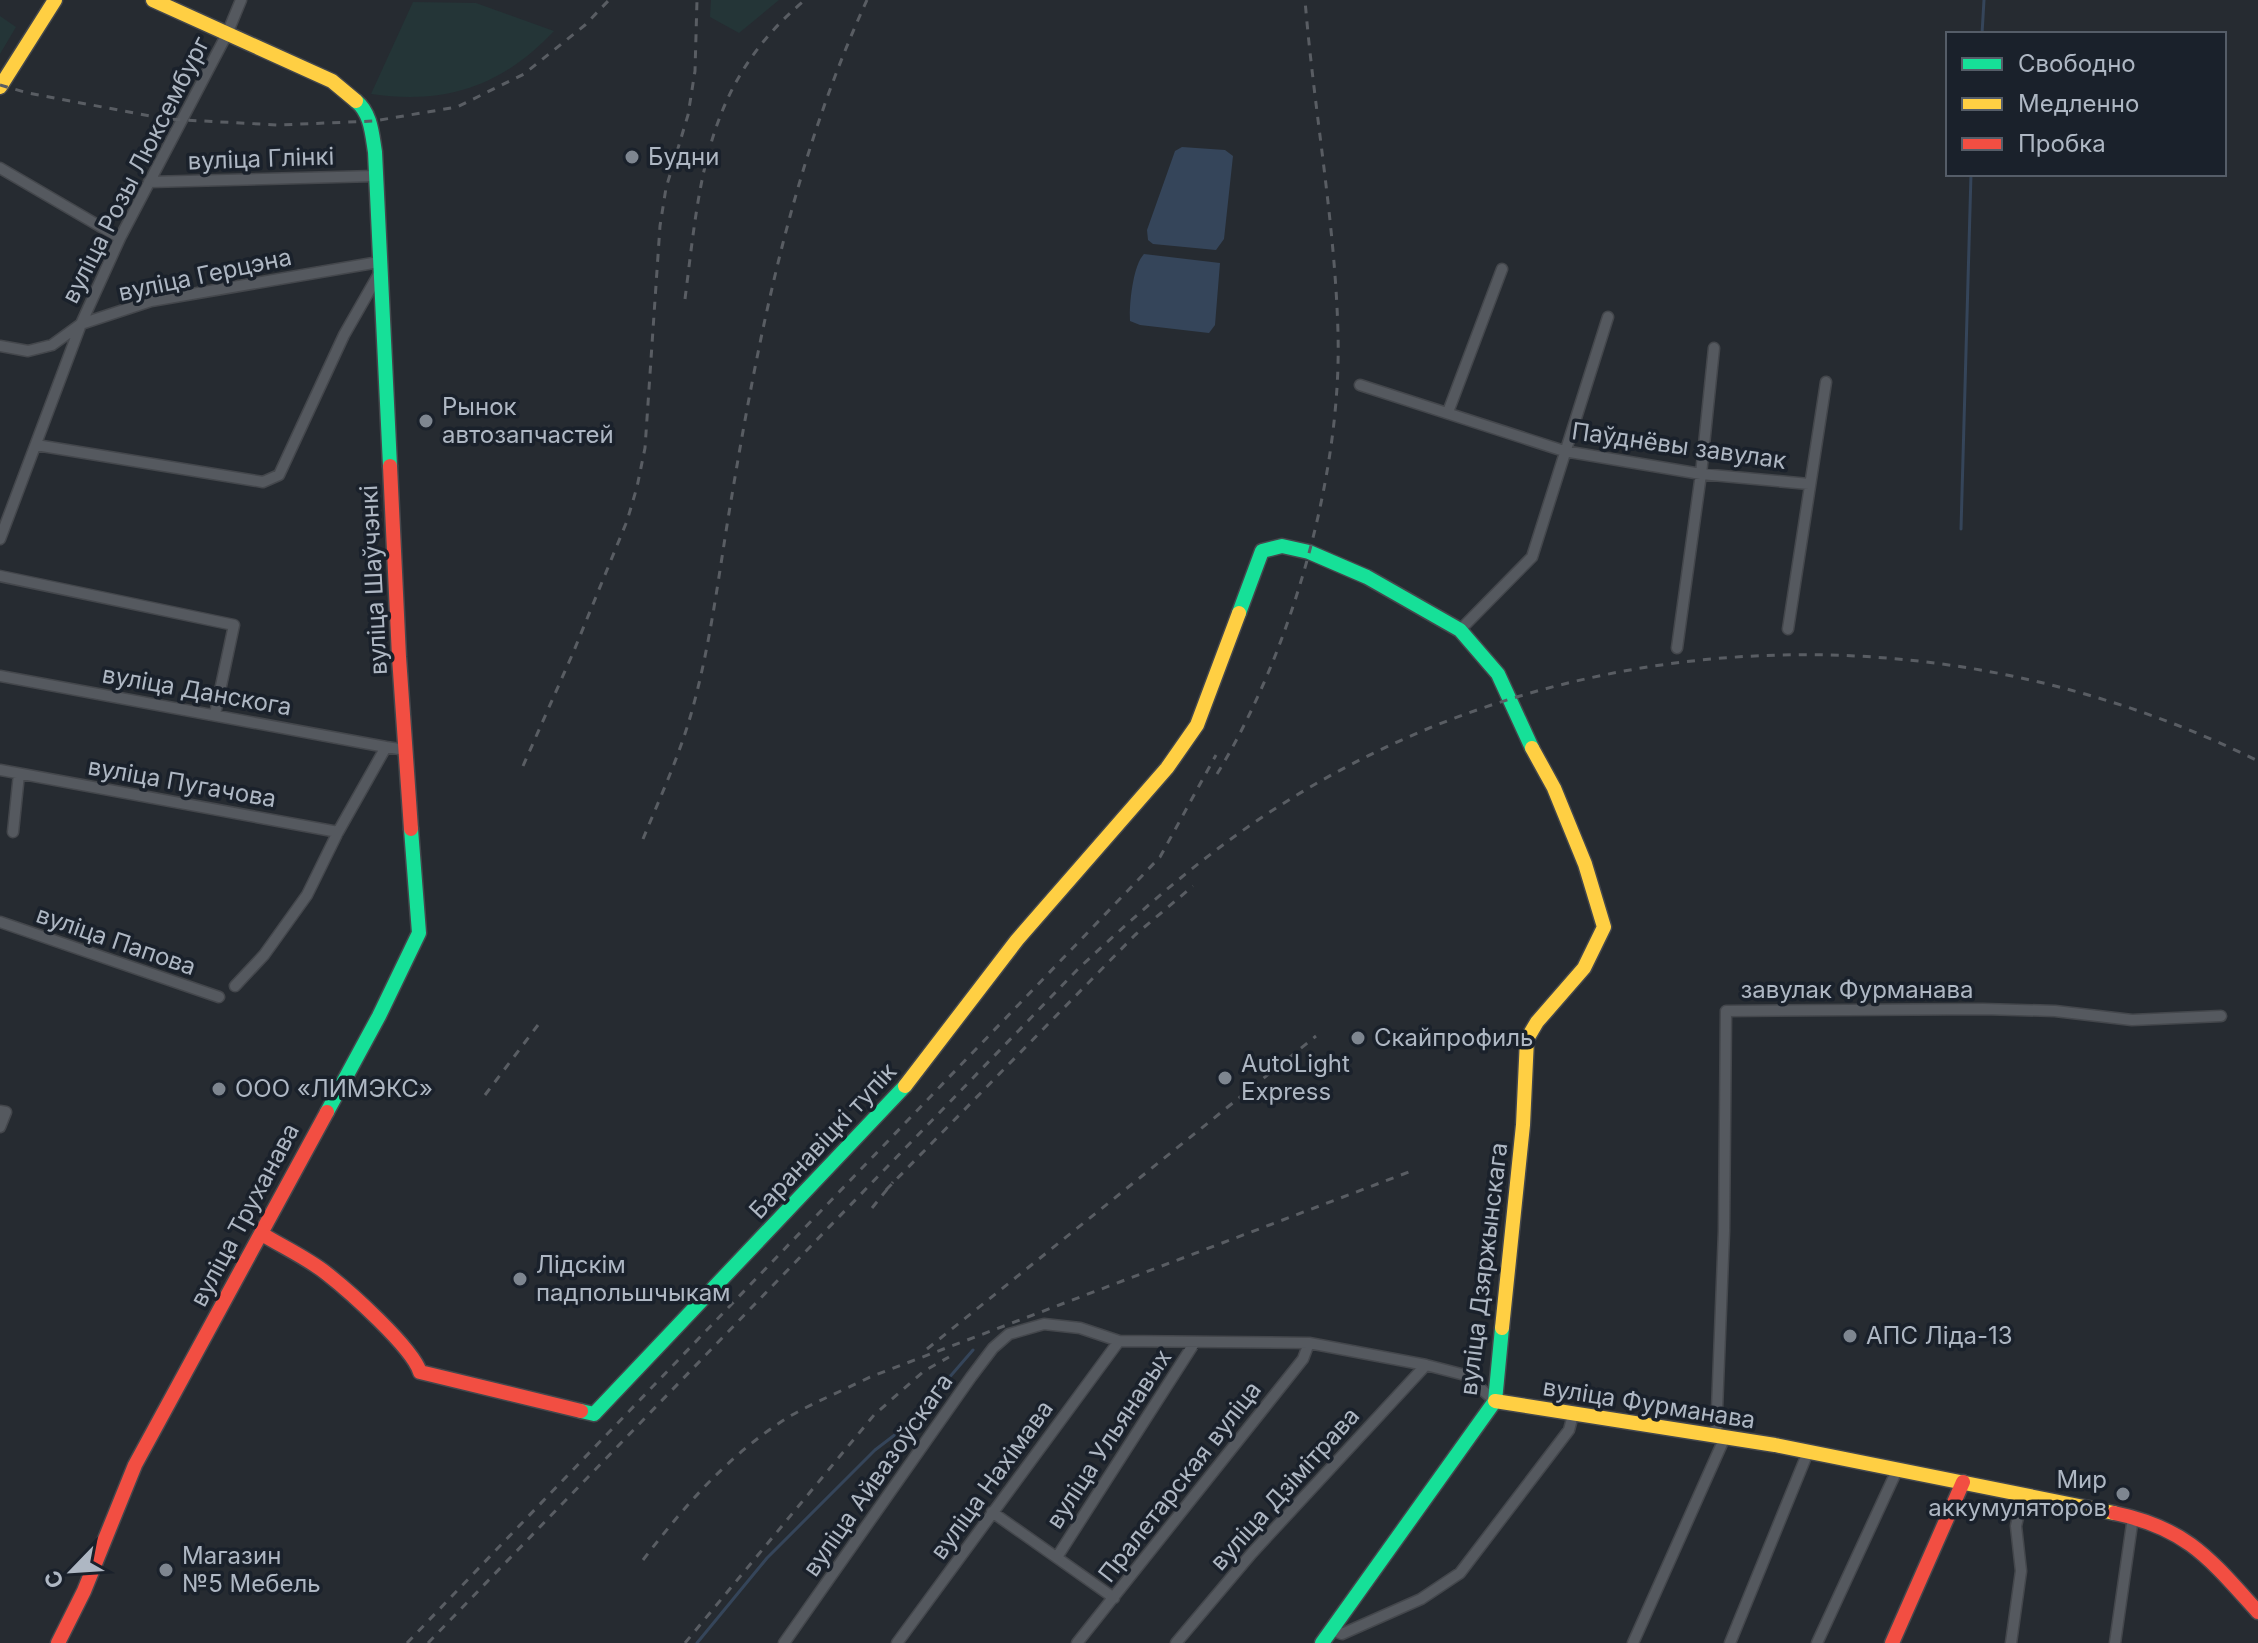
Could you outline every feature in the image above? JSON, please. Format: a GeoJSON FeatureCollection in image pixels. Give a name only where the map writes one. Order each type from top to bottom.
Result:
{"type":"FeatureCollection","features":[{"type":"Feature","properties":{"kind":"street"},"geometry":{"type":"LineString","coordinates":[[0,87],[55,0]]}},
{"type":"Feature","properties":{"kind":"street"},"geometry":{"type":"LineString","coordinates":[[153,0],[227,34]]}},
{"type":"Feature","properties":{"kind":"street","name":"вуліца Розы Люксембург"},"geometry":{"type":"LineString","coordinates":[[0,539],[81,324],[120,238],[227,34],[241,0]]}},
{"type":"Feature","properties":{"kind":"street","name":"вуліца Шаўчэнкі"},"geometry":{"type":"LineString","coordinates":[[227,34],[332,81],[362,106],[369,120],[375,152],[406,750]]}},
{"type":"Feature","properties":{"kind":"street"},"geometry":{"type":"LineString","coordinates":[[0,168],[120,238]]}},
{"type":"Feature","properties":{"kind":"street","name":"вуліца Глінкі"},"geometry":{"type":"LineString","coordinates":[[149,182],[375,176]]}},
{"type":"Feature","properties":{"kind":"street"},"geometry":{"type":"LineString","coordinates":[[36,445],[263,482],[279,475],[379,267]]}},
{"type":"Feature","properties":{"kind":"street","name":"вуліца Герцэна"},"geometry":{"type":"LineString","coordinates":[[0,346],[28,351],[52,345],[81,324],[151,301],[379,267]]}},
{"type":"Feature","properties":{"kind":"street"},"geometry":{"type":"LineString","coordinates":[[1448,412],[1502,269]]}},
{"type":"Feature","properties":{"kind":"street"},"geometry":{"type":"LineString","coordinates":[[1460,630],[1532,557],[1608,317]]}},
{"type":"Feature","properties":{"kind":"street"},"geometry":{"type":"LineString","coordinates":[[1677,648],[1701,474],[1714,348]]}},
{"type":"Feature","properties":{"kind":"street"},"geometry":{"type":"LineString","coordinates":[[1788,629],[1826,382]]}},
{"type":"Feature","properties":{"kind":"street","name":"Паўднёвы завулак"},"geometry":{"type":"LineString","coordinates":[[1360,385],[1564,451],[1701,474],[1809,484]]}},
{"type":"Feature","properties":{"kind":"street","name":"Баранавіцкі тупік"},"geometry":{"type":"LineString","coordinates":[[262,1234],[326,1273],[404,1345],[416,1360],[420,1372],[594,1414],[887,1107],[924,1065],[1017,940],[1167,768],[1197,725],[1262,551],[1282,546],[1309,552],[1367,577],[1460,630]]}},
{"type":"Feature","properties":{"kind":"street"},"geometry":{"type":"LineString","coordinates":[[0,576],[234,625],[215,714]]}},
{"type":"Feature","properties":{"kind":"street","name":"вуліца Дзяржынскага"},"geometry":{"type":"LineString","coordinates":[[1322,1643],[1495,1401],[1523,1125],[1527,1039],[1537,1022],[1584,968],[1604,927],[1585,864],[1554,788],[1534,754],[1498,674],[1460,630]]}},
{"type":"Feature","properties":{"kind":"street","name":"вуліца Данскога"},"geometry":{"type":"LineString","coordinates":[[0,676],[386,747]]}},
{"type":"Feature","properties":{"kind":"street"},"geometry":{"type":"LineString","coordinates":[[235,986],[264,955],[307,895],[386,747],[406,750]]}},
{"type":"Feature","properties":{"kind":"street","name":"вуліца Труханава"},"geometry":{"type":"LineString","coordinates":[[58,1643],[84,1591],[135,1465],[379,1016],[419,933],[406,750]]}},
{"type":"Feature","properties":{"kind":"street","name":"вуліца Пугачова"},"geometry":{"type":"LineString","coordinates":[[0,770],[338,832]]}},
{"type":"Feature","properties":{"kind":"street"},"geometry":{"type":"LineString","coordinates":[[13,832],[19,774]]}},
{"type":"Feature","properties":{"kind":"street","name":"вуліца Папова"},"geometry":{"type":"LineString","coordinates":[[0,922],[219,997]]}},
{"type":"Feature","properties":{"kind":"street","name":"завулак Фурманава"},"geometry":{"type":"LineString","coordinates":[[1720,1436],[1726,1011],[1983,1009],[2055,1011],[2132,1020],[2221,1016]]}},
{"type":"Feature","properties":{"kind":"street"},"geometry":{"type":"LineString","coordinates":[[0,1111],[6,1112],[0,1127]]}},
{"type":"Feature","properties":{"kind":"street","name":"вуліца Айвазоўскага"},"geometry":{"type":"LineString","coordinates":[[784,1643],[993,1348],[1009,1334],[1044,1324],[1080,1328],[1119,1341]]}},
{"type":"Feature","properties":{"kind":"street"},"geometry":{"type":"LineString","coordinates":[[1119,1341],[1309,1343],[1465,1375],[1495,1401]]}},
{"type":"Feature","properties":{"kind":"street","name":"вуліца Нахімава"},"geometry":{"type":"LineString","coordinates":[[897,1643],[1119,1341]]}},
{"type":"Feature","properties":{"kind":"street","name":"вуліца Ульянавых"},"geometry":{"type":"LineString","coordinates":[[1057,1557],[1195,1342]]}},
{"type":"Feature","properties":{"kind":"street","name":"Пралетарская вуліца"},"geometry":{"type":"LineString","coordinates":[[1077,1643],[1303,1359],[1309,1343]]}},
{"type":"Feature","properties":{"kind":"street","name":"вуліца Дзімітрава"},"geometry":{"type":"LineString","coordinates":[[1176,1643],[1252,1553],[1426,1365]]}},
{"type":"Feature","properties":{"kind":"street","name":"вуліца Фурманава"},"geometry":{"type":"LineString","coordinates":[[1495,1401],[1898,1468],[2133,1517],[2177,1534],[2221,1572],[2258,1612]]}},
{"type":"Feature","properties":{"kind":"street"},"geometry":{"type":"LineString","coordinates":[[1332,1630],[1342,1634],[1357,1628],[1421,1599],[1460,1573],[1569,1430],[1573,1415]]}},
{"type":"Feature","properties":{"kind":"street"},"geometry":{"type":"LineString","coordinates":[[1633,1643],[1720,1436]]}},
{"type":"Feature","properties":{"kind":"street"},"geometry":{"type":"LineString","coordinates":[[1730,1643],[1808,1452]]}},
{"type":"Feature","properties":{"kind":"street"},"geometry":{"type":"LineString","coordinates":[[1817,1643],[1898,1468]]}},
{"type":"Feature","properties":{"kind":"street"},"geometry":{"type":"LineString","coordinates":[[1892,1643],[1963,1482]]}},
{"type":"Feature","properties":{"kind":"street"},"geometry":{"type":"LineString","coordinates":[[2011,1643],[2021,1571],[2016,1526],[2023,1495]]}},
{"type":"Feature","properties":{"kind":"street"},"geometry":{"type":"LineString","coordinates":[[992,1512],[1114,1598]]}},
{"type":"Feature","properties":{"kind":"street"},"geometry":{"type":"LineString","coordinates":[[2115,1643],[2133,1517]]}},
{"type":"Feature","properties":{"kind":"shaded area"},"geometry":{"type":"Polygon","coordinates":[[[711,0],[779,0],[739,33],[710,17],[711,0]]]}},
{"type":"Feature","properties":{"kind":"shaded area"},"geometry":{"type":"Polygon","coordinates":[[[413,2],[476,3],[554,31],[514,66],[472,87],[424,97],[371,94],[413,2]]]}},
{"type":"Feature","properties":{"kind":"shaded area"},"geometry":{"type":"Polygon","coordinates":[[[0,16],[16,27],[0,54],[0,16]]]}},
{"type":"Feature","properties":{"kind":"water"},"geometry":{"type":"Polygon","coordinates":[[[1182,147],[1225,150],[1233,156],[1224,239],[1216,250],[1153,244],[1148,240],[1147,230],[1175,151],[1182,147]]]}},
{"type":"Feature","properties":{"kind":"water"},"geometry":{"type":"Polygon","coordinates":[[[1144,254],[1220,263],[1215,325],[1209,333],[1140,325],[1130,321],[1134,276],[1144,254]]]}},
{"type":"Feature","properties":{"kind":"waterway"},"geometry":{"type":"LineString","coordinates":[[1982,32],[1984,0]]}},
{"type":"Feature","properties":{"kind":"waterway"},"geometry":{"type":"LineString","coordinates":[[1961,529],[1971,176]]}},
{"type":"Feature","properties":{"kind":"waterway"},"geometry":{"type":"LineString","coordinates":[[697,1643],[767,1558],[875,1450],[909,1424],[973,1350]]}},
{"type":"Feature","properties":{"kind":"railway"},"geometry":{"type":"LineString","coordinates":[[0,85],[166,119],[278,125],[374,121],[457,107],[524,74],[585,25],[609,0]]}},
{"type":"Feature","properties":{"kind":"railway"},"geometry":{"type":"LineString","coordinates":[[523,766],[627,521],[637,487],[645,448],[660,226],[666,188],[688,115],[695,71],[697,0]]}},
{"type":"Feature","properties":{"kind":"railway"},"geometry":{"type":"LineString","coordinates":[[685,299],[703,174],[727,100],[746,65],[772,32],[805,0]]}},
{"type":"Feature","properties":{"kind":"railway"},"geometry":{"type":"LineString","coordinates":[[643,839],[679,751],[697,693],[755,369],[783,243],[819,120],[867,0]]}},
{"type":"Feature","properties":{"kind":"railway"},"geometry":{"type":"LineString","coordinates":[[1217,774],[1244,726],[1289,619],[1307,561],[1331,445],[1337,388],[1336,291],[1305,0]]}},
{"type":"Feature","properties":{"kind":"railway"},"geometry":{"type":"LineString","coordinates":[[428,1643],[1078,969],[1221,846],[1273,810],[1387,747],[1507,700],[1632,670],[1759,656],[1887,658],[2014,676],[2138,711],[2258,761]]}},
{"type":"Feature","properties":{"kind":"railway"},"geometry":{"type":"LineString","coordinates":[[407,1643],[1160,857],[1216,755]]}},
{"type":"Feature","properties":{"kind":"railway"},"geometry":{"type":"LineString","coordinates":[[886,1190],[1135,935],[1193,886]]}},
{"type":"Feature","properties":{"kind":"railway"},"geometry":{"type":"LineString","coordinates":[[485,1095],[538,1025]]}},
{"type":"Feature","properties":{"kind":"railway"},"geometry":{"type":"LineString","coordinates":[[927,1349],[1316,1036]]}},
{"type":"Feature","properties":{"kind":"railway"},"geometry":{"type":"LineString","coordinates":[[643,1560],[693,1499],[730,1462],[770,1429],[811,1405],[870,1377],[1414,1170]]}},
{"type":"Feature","properties":{"kind":"railway"},"geometry":{"type":"LineString","coordinates":[[872,1208],[893,1182]]}},
{"type":"Feature","properties":{"kind":"railway"},"geometry":{"type":"LineString","coordinates":[[685,1643],[874,1415],[924,1371],[949,1357]]}},
{"type":"Feature","properties":{"kind":"traffic: fast"},"geometry":{"type":"LineString","coordinates":[[356,101],[368,118],[375,152],[390,466]]}},
{"type":"Feature","properties":{"kind":"traffic: fast"},"geometry":{"type":"LineString","coordinates":[[1239,613],[1262,551],[1282,546],[1309,552],[1367,577],[1460,630],[1498,674],[1532,748]]}},
{"type":"Feature","properties":{"kind":"traffic: fast"},"geometry":{"type":"LineString","coordinates":[[327,1112],[419,933],[411,829]]}},
{"type":"Feature","properties":{"kind":"traffic: fast"},"geometry":{"type":"LineString","coordinates":[[581,1411],[594,1414],[905,1086]]}},
{"type":"Feature","properties":{"kind":"traffic: fast"},"geometry":{"type":"LineString","coordinates":[[1322,1643],[1495,1401],[1502,1328]]}},
{"type":"Feature","properties":{"kind":"traffic: slow"},"geometry":{"type":"LineString","coordinates":[[0,87],[55,0]]}},
{"type":"Feature","properties":{"kind":"traffic: slow"},"geometry":{"type":"LineString","coordinates":[[153,0],[332,81],[356,101]]}},
{"type":"Feature","properties":{"kind":"traffic: slow"},"geometry":{"type":"LineString","coordinates":[[905,1086],[1017,940],[1167,768],[1197,725],[1239,613]]}},
{"type":"Feature","properties":{"kind":"traffic: slow"},"geometry":{"type":"LineString","coordinates":[[1502,1328],[1523,1125],[1527,1039],[1537,1022],[1584,968],[1604,927],[1585,864],[1554,788],[1532,748]]}},
{"type":"Feature","properties":{"kind":"traffic: slow"},"geometry":{"type":"LineString","coordinates":[[1495,1401],[1775,1445],[2114,1513]]}},
{"type":"Feature","properties":{"kind":"traffic: jam"},"geometry":{"type":"LineString","coordinates":[[390,466],[411,829]]}},
{"type":"Feature","properties":{"kind":"traffic: jam"},"geometry":{"type":"LineString","coordinates":[[58,1643],[84,1591],[135,1465],[327,1112]]}},
{"type":"Feature","properties":{"kind":"traffic: jam"},"geometry":{"type":"LineString","coordinates":[[262,1234],[303,1257],[349,1293],[393,1334],[420,1372],[581,1411]]}},
{"type":"Feature","properties":{"kind":"traffic: jam"},"geometry":{"type":"LineString","coordinates":[[1892,1643],[1963,1482]]}},
{"type":"Feature","properties":{"kind":"traffic: jam"},"geometry":{"type":"LineString","coordinates":[[2114,1513],[2161,1527],[2179,1537],[2211,1561],[2258,1612]]}},
{"type":"Feature","properties":{"kind":"place","name":"Будни"},"geometry":{"type":"Point","coordinates":[632,157]}},
{"type":"Feature","properties":{"kind":"place","name":"Рынок автозапчастей"},"geometry":{"type":"Point","coordinates":[426,421]}},
{"type":"Feature","properties":{"kind":"place","name":"Скайпрофиль"},"geometry":{"type":"Point","coordinates":[1358,1038]}},
{"type":"Feature","properties":{"kind":"place","name":"AutoLight Express"},"geometry":{"type":"Point","coordinates":[1225,1078]}},
{"type":"Feature","properties":{"kind":"place","name":"ООО «ЛИМЭКС»"},"geometry":{"type":"Point","coordinates":[219,1089]}},
{"type":"Feature","properties":{"kind":"place","name":"Лідскім падпольшчыкам"},"geometry":{"type":"Point","coordinates":[520,1279]}},
{"type":"Feature","properties":{"kind":"place","name":"АПС Ліда-13"},"geometry":{"type":"Point","coordinates":[1850,1336]}},
{"type":"Feature","properties":{"kind":"place","name":"Мир аккумуляторов"},"geometry":{"type":"Point","coordinates":[2123,1494]}},
{"type":"Feature","properties":{"kind":"place","name":"Магазин №5 Мебель"},"geometry":{"type":"Point","coordinates":[166,1570]}}]}
